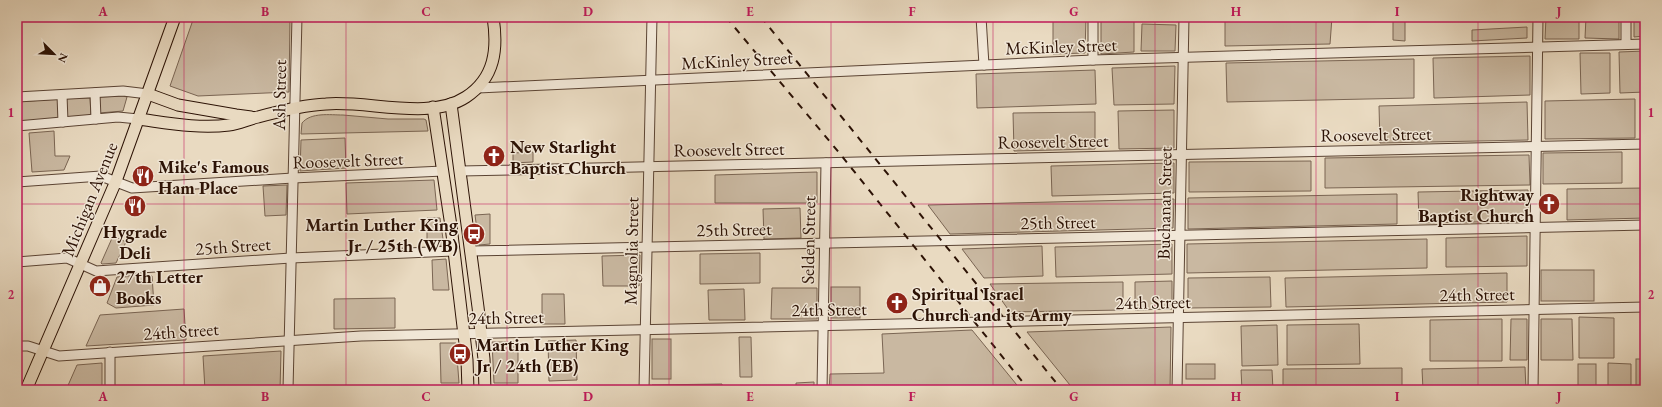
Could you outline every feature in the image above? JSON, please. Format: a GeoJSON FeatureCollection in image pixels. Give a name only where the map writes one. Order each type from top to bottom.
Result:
{"type":"FeatureCollection","features":[{"type":"Feature","properties":{"kind":"main road","name":"Michigan Avenue"},"geometry":{"type":"LineString","coordinates":[[26,390],[116,181],[175,17]]}},
{"type":"Feature","properties":{"kind":"main road"},"geometry":{"type":"LineString","coordinates":[[138,119],[189,125],[227,125],[295,108],[328,103],[399,108],[433,107],[451,104],[465,98],[478,88],[486,77],[492,62],[495,43],[493,17]]}},
{"type":"Feature","properties":{"kind":"main road"},"geometry":{"type":"LineString","coordinates":[[148,94],[178,105],[256,117]]}},
{"type":"Feature","properties":{"kind":"main road"},"geometry":{"type":"LineString","coordinates":[[451,104],[465,198],[478,307],[484,359],[485,390]]}},
{"type":"Feature","properties":{"kind":"main road"},"geometry":{"type":"LineString","coordinates":[[189,125],[192,107]]}},
{"type":"Feature","properties":{"kind":"main road"},"geometry":{"type":"LineString","coordinates":[[433,107],[451,226],[467,360],[468,390]]}},
{"type":"Feature","properties":{"kind":"main road"},"geometry":{"type":"LineString","coordinates":[[447,200],[456,203],[465,198]]}},
{"type":"Feature","properties":{"kind":"main road"},"geometry":{"type":"LineString","coordinates":[[451,226],[458,219],[468,224]]}},
{"type":"Feature","properties":{"kind":"main road"},"geometry":{"type":"LineString","coordinates":[[460,309],[470,313],[478,307]]}},
{"type":"Feature","properties":{"kind":"main road"},"geometry":{"type":"LineString","coordinates":[[467,360],[475,355],[484,359]]}},
{"type":"Feature","properties":{"kind":"street","name":"Ash Street"},"geometry":{"type":"LineString","coordinates":[[288,390],[297,17]]}},
{"type":"Feature","properties":{"kind":"street","name":"Magnolia Street"},"geometry":{"type":"LineString","coordinates":[[644,390],[652,17]]}},
{"type":"Feature","properties":{"kind":"street"},"geometry":{"type":"LineString","coordinates":[[981,17],[984,65]]}},
{"type":"Feature","properties":{"kind":"street"},"geometry":{"type":"LineString","coordinates":[[1093,17],[1093,60]]}},
{"type":"Feature","properties":{"kind":"street","name":"Buchanan Street"},"geometry":{"type":"LineString","coordinates":[[1177,390],[1184,17]]}},
{"type":"Feature","properties":{"kind":"street"},"geometry":{"type":"LineString","coordinates":[[1533,390],[1538,17]]}},
{"type":"Feature","properties":{"kind":"street"},"geometry":{"type":"LineString","coordinates":[[1626,17],[1626,44]]}},
{"type":"Feature","properties":{"kind":"street","name":"McKinley Street"},"geometry":{"type":"LineString","coordinates":[[478,88],[1093,60],[1645,44]]}},
{"type":"Feature","properties":{"kind":"street"},"geometry":{"type":"LineString","coordinates":[[17,97],[123,91],[148,94]]}},
{"type":"Feature","properties":{"kind":"street"},"geometry":{"type":"LineString","coordinates":[[95,93],[96,119]]}},
{"type":"Feature","properties":{"kind":"street"},"geometry":{"type":"LineString","coordinates":[[62,95],[63,122]]}},
{"type":"Feature","properties":{"kind":"street"},"geometry":{"type":"LineString","coordinates":[[17,126],[118,117],[138,119]]}},
{"type":"Feature","properties":{"kind":"street","name":"Roosevelt Street"},"geometry":{"type":"LineString","coordinates":[[461,171],[1645,144]]}},
{"type":"Feature","properties":{"kind":"street","name":"Selden Street"},"geometry":{"type":"LineString","coordinates":[[822,390],[826,163]]}},
{"type":"Feature","properties":{"kind":"street","name":"Roosevelt Street"},"geometry":{"type":"LineString","coordinates":[[17,182],[101,176],[132,188],[293,178],[443,172]]}},
{"type":"Feature","properties":{"kind":"street","name":"25th Street"},"geometry":{"type":"LineString","coordinates":[[471,251],[1645,225]]}},
{"type":"Feature","properties":{"kind":"street","name":"25th Street"},"geometry":{"type":"LineString","coordinates":[[17,262],[67,258],[96,271],[291,258],[453,252]]}},
{"type":"Feature","properties":{"kind":"street","name":"24th Street"},"geometry":{"type":"LineString","coordinates":[[17,346],[28,346],[59,356],[361,336],[1534,309],[1645,308]]}},
{"type":"Feature","properties":{"kind":"street"},"geometry":{"type":"LineString","coordinates":[[110,352],[110,390]]}},
{"type":"Feature","properties":{"kind":"shaded area"},"geometry":{"type":"Polygon","coordinates":[[[194,17],[290,17],[289,92],[198,96],[170,86],[194,17]]]}},
{"type":"Feature","properties":{"kind":"shaded area"},"geometry":{"type":"Polygon","coordinates":[[[1053,17],[1086,17],[1085,53],[1053,54],[1053,17]]]}},
{"type":"Feature","properties":{"kind":"shaded area"},"geometry":{"type":"Polygon","coordinates":[[[1101,17],[1134,17],[1134,52],[1101,54],[1101,17]]]}},
{"type":"Feature","properties":{"kind":"shaded area"},"geometry":{"type":"Polygon","coordinates":[[[1225,17],[1332,17],[1330,44],[1225,46],[1225,17]]]}},
{"type":"Feature","properties":{"kind":"shaded area"},"geometry":{"type":"Polygon","coordinates":[[[1393,17],[1405,17],[1405,41],[1393,40],[1393,17]]]}},
{"type":"Feature","properties":{"kind":"shaded area"},"geometry":{"type":"Polygon","coordinates":[[[1546,17],[1579,17],[1579,39],[1545,39],[1546,17]]]}},
{"type":"Feature","properties":{"kind":"shaded area"},"geometry":{"type":"Polygon","coordinates":[[[1586,17],[1619,17],[1619,39],[1585,38],[1586,17]]]}},
{"type":"Feature","properties":{"kind":"shaded area"},"geometry":{"type":"Polygon","coordinates":[[[1634,17],[1645,17],[1645,36],[1634,37],[1634,17]]]}},
{"type":"Feature","properties":{"kind":"shaded area"},"geometry":{"type":"Polygon","coordinates":[[[1142,24],[1176,25],[1175,51],[1141,51],[1142,24]]]}},
{"type":"Feature","properties":{"kind":"shaded area"},"geometry":{"type":"Polygon","coordinates":[[[1527,27],[1527,38],[1472,41],[1472,30],[1527,27]]]}},
{"type":"Feature","properties":{"kind":"shaded area"},"geometry":{"type":"Polygon","coordinates":[[[1645,51],[1645,92],[1620,93],[1619,52],[1645,51]]]}},
{"type":"Feature","properties":{"kind":"shaded area"},"geometry":{"type":"Polygon","coordinates":[[[1580,53],[1610,53],[1610,93],[1581,94],[1580,53]]]}},
{"type":"Feature","properties":{"kind":"shaded area"},"geometry":{"type":"Polygon","coordinates":[[[1530,56],[1530,95],[1434,98],[1433,58],[1530,56]]]}},
{"type":"Feature","properties":{"kind":"shaded area"},"geometry":{"type":"Polygon","coordinates":[[[1414,59],[1414,98],[1227,102],[1226,63],[1414,59]]]}},
{"type":"Feature","properties":{"kind":"shaded area"},"geometry":{"type":"Polygon","coordinates":[[[1175,66],[1174,104],[1114,105],[1112,68],[1175,66]]]}},
{"type":"Feature","properties":{"kind":"shaded area"},"geometry":{"type":"Polygon","coordinates":[[[1095,70],[1096,104],[977,108],[976,74],[1095,70]]]}},
{"type":"Feature","properties":{"kind":"shaded area"},"geometry":{"type":"Polygon","coordinates":[[[99,97],[127,97],[123,111],[99,113],[99,97]]]}},
{"type":"Feature","properties":{"kind":"shaded area"},"geometry":{"type":"Polygon","coordinates":[[[66,98],[90,98],[91,116],[66,118],[66,98]]]}},
{"type":"Feature","properties":{"kind":"shaded area"},"geometry":{"type":"Polygon","coordinates":[[[57,99],[59,117],[57,119],[17,122],[17,102],[57,99]]]}},
{"type":"Feature","properties":{"kind":"shaded area"},"geometry":{"type":"Polygon","coordinates":[[[1635,99],[1635,138],[1545,139],[1545,101],[1635,99]]]}},
{"type":"Feature","properties":{"kind":"shaded area"},"geometry":{"type":"Polygon","coordinates":[[[1527,102],[1528,140],[1380,143],[1379,106],[1527,102]]]}},
{"type":"Feature","properties":{"kind":"shaded area"},"geometry":{"type":"Polygon","coordinates":[[[1174,110],[1174,148],[1119,149],[1118,111],[1174,110]]]}},
{"type":"Feature","properties":{"kind":"shaded area"},"geometry":{"type":"Polygon","coordinates":[[[1095,112],[1095,149],[1014,151],[1013,113],[1095,112]]]}},
{"type":"Feature","properties":{"kind":"shaded area"},"geometry":{"type":"Polygon","coordinates":[[[321,115],[343,115],[388,119],[424,119],[426,120],[428,131],[301,134],[302,123],[310,117],[321,115]]]}},
{"type":"Feature","properties":{"kind":"shaded area"},"geometry":{"type":"Polygon","coordinates":[[[54,131],[55,156],[70,156],[64,170],[32,172],[29,133],[54,131]]]}},
{"type":"Feature","properties":{"kind":"shaded area"},"geometry":{"type":"Polygon","coordinates":[[[345,138],[346,168],[300,171],[301,140],[345,138]]]}},
{"type":"Feature","properties":{"kind":"shaded area"},"geometry":{"type":"Polygon","coordinates":[[[533,152],[533,162],[513,163],[513,153],[533,152]]]}},
{"type":"Feature","properties":{"kind":"shaded area"},"geometry":{"type":"Polygon","coordinates":[[[1622,152],[1622,183],[1543,184],[1543,153],[1622,152]]]}},
{"type":"Feature","properties":{"kind":"shaded area"},"geometry":{"type":"Polygon","coordinates":[[[1529,155],[1530,185],[1325,188],[1325,158],[1529,155]]]}},
{"type":"Feature","properties":{"kind":"shaded area"},"geometry":{"type":"Polygon","coordinates":[[[1311,161],[1311,191],[1189,192],[1189,162],[1311,161]]]}},
{"type":"Feature","properties":{"kind":"shaded area"},"geometry":{"type":"Polygon","coordinates":[[[1174,163],[1174,193],[1052,196],[1051,166],[1174,163]]]}},
{"type":"Feature","properties":{"kind":"shaded area"},"geometry":{"type":"Polygon","coordinates":[[[817,172],[817,203],[715,203],[715,175],[817,172]]]}},
{"type":"Feature","properties":{"kind":"shaded area"},"geometry":{"type":"Polygon","coordinates":[[[434,180],[437,210],[347,214],[346,183],[434,180]]]}},
{"type":"Feature","properties":{"kind":"shaded area"},"geometry":{"type":"Polygon","coordinates":[[[287,185],[286,215],[265,216],[263,186],[287,185]]]}},
{"type":"Feature","properties":{"kind":"shaded area"},"geometry":{"type":"Polygon","coordinates":[[[1645,188],[1645,218],[1567,220],[1567,189],[1645,188]]]}},
{"type":"Feature","properties":{"kind":"shaded area"},"geometry":{"type":"Polygon","coordinates":[[[1528,190],[1528,221],[1419,223],[1418,192],[1528,190]]]}},
{"type":"Feature","properties":{"kind":"shaded area"},"geometry":{"type":"Polygon","coordinates":[[[1397,194],[1397,224],[1188,229],[1188,198],[1397,194]]]}},
{"type":"Feature","properties":{"kind":"shaded area"},"geometry":{"type":"Polygon","coordinates":[[[1174,199],[1173,228],[950,234],[928,205],[1174,199]]]}},
{"type":"Feature","properties":{"kind":"shaded area"},"geometry":{"type":"Polygon","coordinates":[[[800,208],[801,238],[764,239],[763,209],[800,208]]]}},
{"type":"Feature","properties":{"kind":"shaded area"},"geometry":{"type":"Polygon","coordinates":[[[490,214],[490,244],[479,245],[475,215],[490,214]]]}},
{"type":"Feature","properties":{"kind":"shaded area"},"geometry":{"type":"Polygon","coordinates":[[[427,218],[440,218],[444,246],[427,246],[427,218]]]}},
{"type":"Feature","properties":{"kind":"shaded area"},"geometry":{"type":"Polygon","coordinates":[[[113,236],[126,242],[116,263],[102,264],[101,263],[113,236]]]}},
{"type":"Feature","properties":{"kind":"shaded area"},"geometry":{"type":"Polygon","coordinates":[[[1527,236],[1527,266],[1446,267],[1446,238],[1527,236]]]}},
{"type":"Feature","properties":{"kind":"shaded area"},"geometry":{"type":"Polygon","coordinates":[[[1427,239],[1427,268],[1187,273],[1187,244],[1427,239]]]}},
{"type":"Feature","properties":{"kind":"shaded area"},"geometry":{"type":"Polygon","coordinates":[[[1172,244],[1172,274],[1056,277],[1055,247],[1172,244]]]}},
{"type":"Feature","properties":{"kind":"shaded area"},"geometry":{"type":"Polygon","coordinates":[[[1042,246],[1043,276],[984,278],[962,249],[1042,246]]]}},
{"type":"Feature","properties":{"kind":"shaded area"},"geometry":{"type":"Polygon","coordinates":[[[760,253],[760,283],[700,284],[700,254],[760,253]]]}},
{"type":"Feature","properties":{"kind":"shaded area"},"geometry":{"type":"Polygon","coordinates":[[[640,255],[639,286],[603,286],[602,256],[640,255]]]}},
{"type":"Feature","properties":{"kind":"shaded area"},"geometry":{"type":"Polygon","coordinates":[[[446,259],[449,290],[433,290],[432,260],[446,259]]]}},
{"type":"Feature","properties":{"kind":"shaded area"},"geometry":{"type":"Polygon","coordinates":[[[1541,270],[1594,270],[1594,301],[1541,301],[1541,270]]]}},
{"type":"Feature","properties":{"kind":"shaded area"},"geometry":{"type":"Polygon","coordinates":[[[1507,273],[1507,302],[1286,307],[1285,278],[1507,273]]]}},
{"type":"Feature","properties":{"kind":"shaded area"},"geometry":{"type":"Polygon","coordinates":[[[141,275],[152,276],[154,305],[116,308],[107,303],[117,277],[141,275]]]}},
{"type":"Feature","properties":{"kind":"shaded area"},"geometry":{"type":"Polygon","coordinates":[[[1270,277],[1271,307],[1188,308],[1188,278],[1270,277]]]}},
{"type":"Feature","properties":{"kind":"shaded area"},"geometry":{"type":"Polygon","coordinates":[[[1172,281],[1172,309],[1135,310],[1135,282],[1172,281]]]}},
{"type":"Feature","properties":{"kind":"shaded area"},"geometry":{"type":"Polygon","coordinates":[[[1123,282],[1123,310],[1010,312],[990,284],[1123,282]]]}},
{"type":"Feature","properties":{"kind":"shaded area"},"geometry":{"type":"Polygon","coordinates":[[[831,287],[860,287],[860,318],[831,318],[831,287]]]}},
{"type":"Feature","properties":{"kind":"shaded area"},"geometry":{"type":"Polygon","coordinates":[[[772,288],[817,288],[817,319],[771,319],[772,288]]]}},
{"type":"Feature","properties":{"kind":"shaded area"},"geometry":{"type":"Polygon","coordinates":[[[744,289],[745,320],[709,320],[708,290],[744,289]]]}},
{"type":"Feature","properties":{"kind":"shaded area"},"geometry":{"type":"Polygon","coordinates":[[[542,294],[564,294],[565,324],[542,324],[542,294]]]}},
{"type":"Feature","properties":{"kind":"shaded area"},"geometry":{"type":"Polygon","coordinates":[[[395,298],[395,328],[334,329],[334,299],[395,298]]]}},
{"type":"Feature","properties":{"kind":"shaded area"},"geometry":{"type":"Polygon","coordinates":[[[184,309],[186,340],[86,346],[100,315],[184,309]]]}},
{"type":"Feature","properties":{"kind":"shaded area"},"geometry":{"type":"Polygon","coordinates":[[[1579,317],[1614,318],[1614,358],[1579,358],[1579,317]]]}},
{"type":"Feature","properties":{"kind":"shaded area"},"geometry":{"type":"Polygon","coordinates":[[[1502,319],[1502,361],[1430,361],[1430,320],[1502,319]]]}},
{"type":"Feature","properties":{"kind":"shaded area"},"geometry":{"type":"Polygon","coordinates":[[[1511,319],[1527,319],[1527,360],[1510,360],[1511,319]]]}},
{"type":"Feature","properties":{"kind":"shaded area"},"geometry":{"type":"Polygon","coordinates":[[[1541,319],[1572,319],[1573,360],[1541,360],[1541,319]]]}},
{"type":"Feature","properties":{"kind":"shaded area"},"geometry":{"type":"Polygon","coordinates":[[[1359,324],[1360,364],[1287,365],[1287,325],[1359,324]]]}},
{"type":"Feature","properties":{"kind":"shaded area"},"geometry":{"type":"Polygon","coordinates":[[[1277,325],[1278,365],[1242,366],[1241,326],[1277,325]]]}},
{"type":"Feature","properties":{"kind":"shaded area"},"geometry":{"type":"Polygon","coordinates":[[[1171,327],[1170,390],[1074,390],[1027,332],[1171,327]]]}},
{"type":"Feature","properties":{"kind":"shaded area"},"geometry":{"type":"Polygon","coordinates":[[[972,330],[1021,390],[829,390],[830,374],[884,373],[882,334],[972,330]]]}},
{"type":"Feature","properties":{"kind":"shaded area"},"geometry":{"type":"Polygon","coordinates":[[[739,337],[751,337],[752,377],[740,377],[739,337]]]}},
{"type":"Feature","properties":{"kind":"shaded area"},"geometry":{"type":"Polygon","coordinates":[[[652,339],[671,339],[671,379],[652,379],[652,339]]]}},
{"type":"Feature","properties":{"kind":"shaded area"},"geometry":{"type":"Polygon","coordinates":[[[576,340],[577,380],[549,381],[548,341],[576,340]]]}},
{"type":"Feature","properties":{"kind":"shaded area"},"geometry":{"type":"Polygon","coordinates":[[[492,342],[518,342],[518,383],[494,383],[492,342]]]}},
{"type":"Feature","properties":{"kind":"shaded area"},"geometry":{"type":"Polygon","coordinates":[[[440,343],[456,343],[459,383],[441,383],[440,343]]]}},
{"type":"Feature","properties":{"kind":"shaded area"},"geometry":{"type":"Polygon","coordinates":[[[281,351],[280,390],[205,390],[203,356],[281,351]]]}},
{"type":"Feature","properties":{"kind":"shaded area"},"geometry":{"type":"Polygon","coordinates":[[[1636,359],[1645,359],[1645,390],[1636,390],[1636,359]]]}},
{"type":"Feature","properties":{"kind":"shaded area"},"geometry":{"type":"Polygon","coordinates":[[[102,363],[102,390],[66,390],[77,365],[102,363]]]}},
{"type":"Feature","properties":{"kind":"shaded area"},"geometry":{"type":"Polygon","coordinates":[[[1608,363],[1631,364],[1631,390],[1608,390],[1608,363]]]}},
{"type":"Feature","properties":{"kind":"shaded area"},"geometry":{"type":"Polygon","coordinates":[[[1186,364],[1215,364],[1215,379],[1186,379],[1186,364]]]}},
{"type":"Feature","properties":{"kind":"shaded area"},"geometry":{"type":"Polygon","coordinates":[[[1578,364],[1596,364],[1596,390],[1578,390],[1578,364]]]}},
{"type":"Feature","properties":{"kind":"shaded area"},"geometry":{"type":"Polygon","coordinates":[[[1525,367],[1526,390],[1423,390],[1422,369],[1525,367]]]}},
{"type":"Feature","properties":{"kind":"shaded area"},"geometry":{"type":"Polygon","coordinates":[[[1402,368],[1402,390],[1283,390],[1283,369],[1402,368]]]}},
{"type":"Feature","properties":{"kind":"shaded area"},"geometry":{"type":"Polygon","coordinates":[[[1241,370],[1272,370],[1273,390],[1242,390],[1241,370]]]}},
{"type":"Feature","properties":{"kind":"shaded area"},"geometry":{"type":"Polygon","coordinates":[[[814,382],[814,390],[796,390],[796,383],[814,382]]]}},
{"type":"Feature","properties":{"kind":"shaded area"},"geometry":{"type":"Polygon","coordinates":[[[722,384],[722,390],[652,390],[652,385],[722,384]]]}},
{"type":"Feature","properties":{"kind":"railway"},"geometry":{"type":"LineString","coordinates":[[726,17],[841,155],[1029,390]]}},
{"type":"Feature","properties":{"kind":"railway"},"geometry":{"type":"LineString","coordinates":[[761,17],[1062,390]]}},
{"type":"Feature","properties":{"kind":"place","name":"New Starlight Baptist Church"},"geometry":{"type":"Point","coordinates":[494,156]}},
{"type":"Feature","properties":{"kind":"place","name":"Mike's Famous Ham Place"},"geometry":{"type":"Point","coordinates":[143,176]}},
{"type":"Feature","properties":{"kind":"place","name":"Rightway Baptist Church"},"geometry":{"type":"Point","coordinates":[1549,204]}},
{"type":"Feature","properties":{"kind":"place","name":"Hygrade Deli"},"geometry":{"type":"Point","coordinates":[135,206]}},
{"type":"Feature","properties":{"kind":"place","name":"Martin Luther King Jr / 25th (WB)"},"geometry":{"type":"Point","coordinates":[474,234]}},
{"type":"Feature","properties":{"kind":"place","name":"27th Letter Books"},"geometry":{"type":"Point","coordinates":[100,286]}},
{"type":"Feature","properties":{"kind":"place","name":"Spiritual Israel Church and its Army"},"geometry":{"type":"Point","coordinates":[897,303]}},
{"type":"Feature","properties":{"kind":"place","name":"Martin Luther King Jr / 24th (EB)"},"geometry":{"type":"Point","coordinates":[460,354]}}]}
